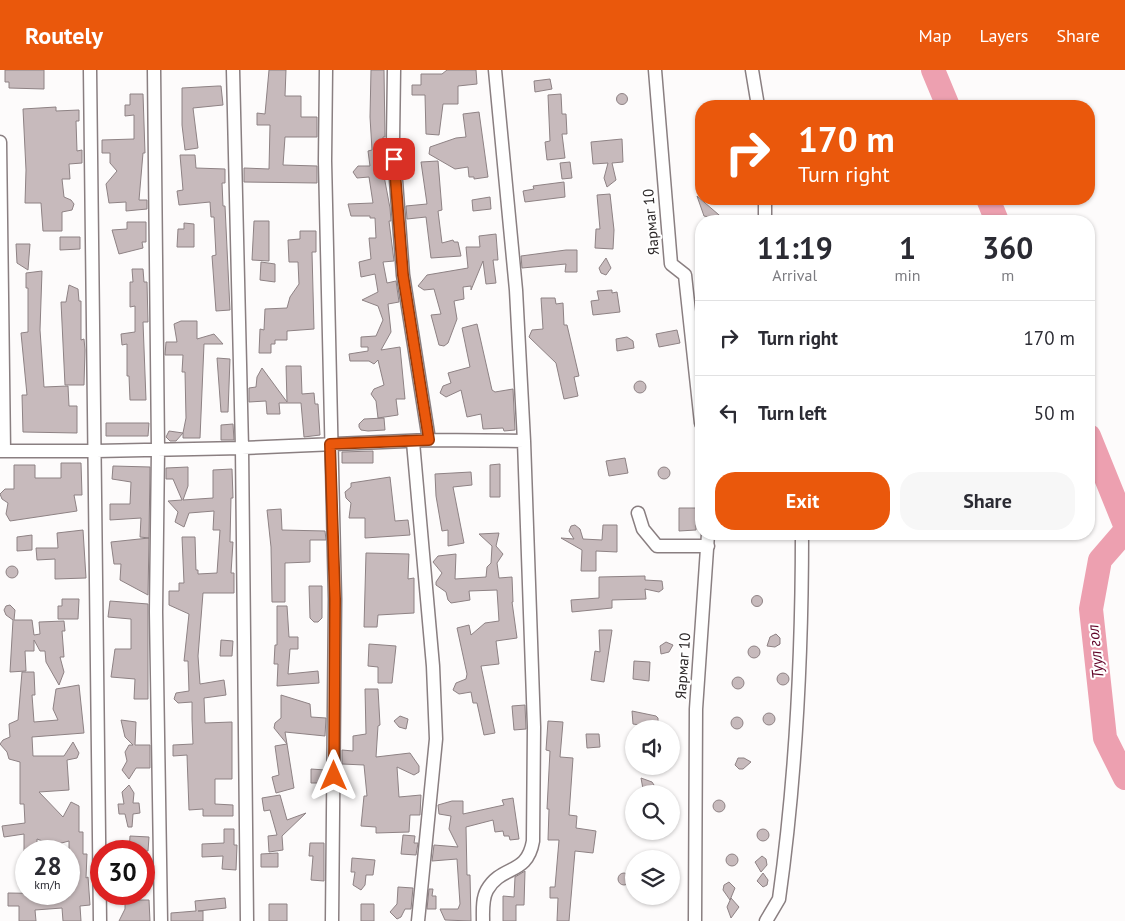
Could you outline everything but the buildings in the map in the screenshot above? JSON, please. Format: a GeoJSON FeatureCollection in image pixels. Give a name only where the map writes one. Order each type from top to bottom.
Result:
{"type":"FeatureCollection","features":[{"type":"Feature","properties":{"kind":"street"},"geometry":{"type":"LineString","coordinates":[[90,70],[96,452],[100,921]]}},
{"type":"Feature","properties":{"kind":"street"},"geometry":{"type":"LineString","coordinates":[[154,70],[158,449],[156,612],[161,921]]}},
{"type":"Feature","properties":{"kind":"street"},"geometry":{"type":"LineString","coordinates":[[233,70],[242,448],[247,921]]}},
{"type":"Feature","properties":{"kind":"street"},"geometry":{"type":"LineString","coordinates":[[326,70],[324,161],[335,599],[332,921]]}},
{"type":"Feature","properties":{"kind":"street"},"geometry":{"type":"LineString","coordinates":[[394,70],[393,140],[403,275],[429,440]]}},
{"type":"Feature","properties":{"kind":"street"},"geometry":{"type":"LineString","coordinates":[[483,921],[487,891],[496,880],[525,863],[532,850],[533,841],[534,727],[524,441],[516,290],[495,70]]}},
{"type":"Feature","properties":{"kind":"street","name":"Яармаг 10"},"geometry":{"type":"LineString","coordinates":[[655,70],[670,264],[685,275],[695,368]]}},
{"type":"Feature","properties":{"kind":"street"},"geometry":{"type":"LineString","coordinates":[[752,70],[757,100]]}},
{"type":"Feature","properties":{"kind":"street"},"geometry":{"type":"LineString","coordinates":[[0,142],[2,451],[96,452],[429,440],[524,441]]}},
{"type":"Feature","properties":{"kind":"street"},"geometry":{"type":"LineString","coordinates":[[413,442],[433,666],[436,739],[418,921]]}},
{"type":"Feature","properties":{"kind":"street"},"geometry":{"type":"LineString","coordinates":[[638,513],[643,529],[657,546],[708,540]]}},
{"type":"Feature","properties":{"kind":"street","name":"Яармаг 10"},"geometry":{"type":"LineString","coordinates":[[695,921],[696,709],[708,540]]}},
{"type":"Feature","properties":{"kind":"street"},"geometry":{"type":"LineString","coordinates":[[766,921],[779,899],[796,734],[803,605],[802,540]]}},
{"type":"Feature","properties":{"kind":"waterway","name":"Туул гол"},"geometry":{"type":"LineString","coordinates":[[933,70],[946,100]]}},
{"type":"Feature","properties":{"kind":"waterway","name":"Туул гол"},"geometry":{"type":"LineString","coordinates":[[990,205],[995,215]]}},
{"type":"Feature","properties":{"kind":"waterway","name":"Туул гол"},"geometry":{"type":"LineString","coordinates":[[1095,451],[1125,525]]}},
{"type":"Feature","properties":{"kind":"waterway","name":"Туул гол"},"geometry":{"type":"LineString","coordinates":[[1125,531],[1100,560],[1091,609],[1105,738],[1125,778]]}},
{"type":"Feature","properties":{"kind":"route"},"geometry":{"type":"LineString","coordinates":[[334,776],[335,599],[330,444],[429,440],[403,275],[394,159]]}}]}
